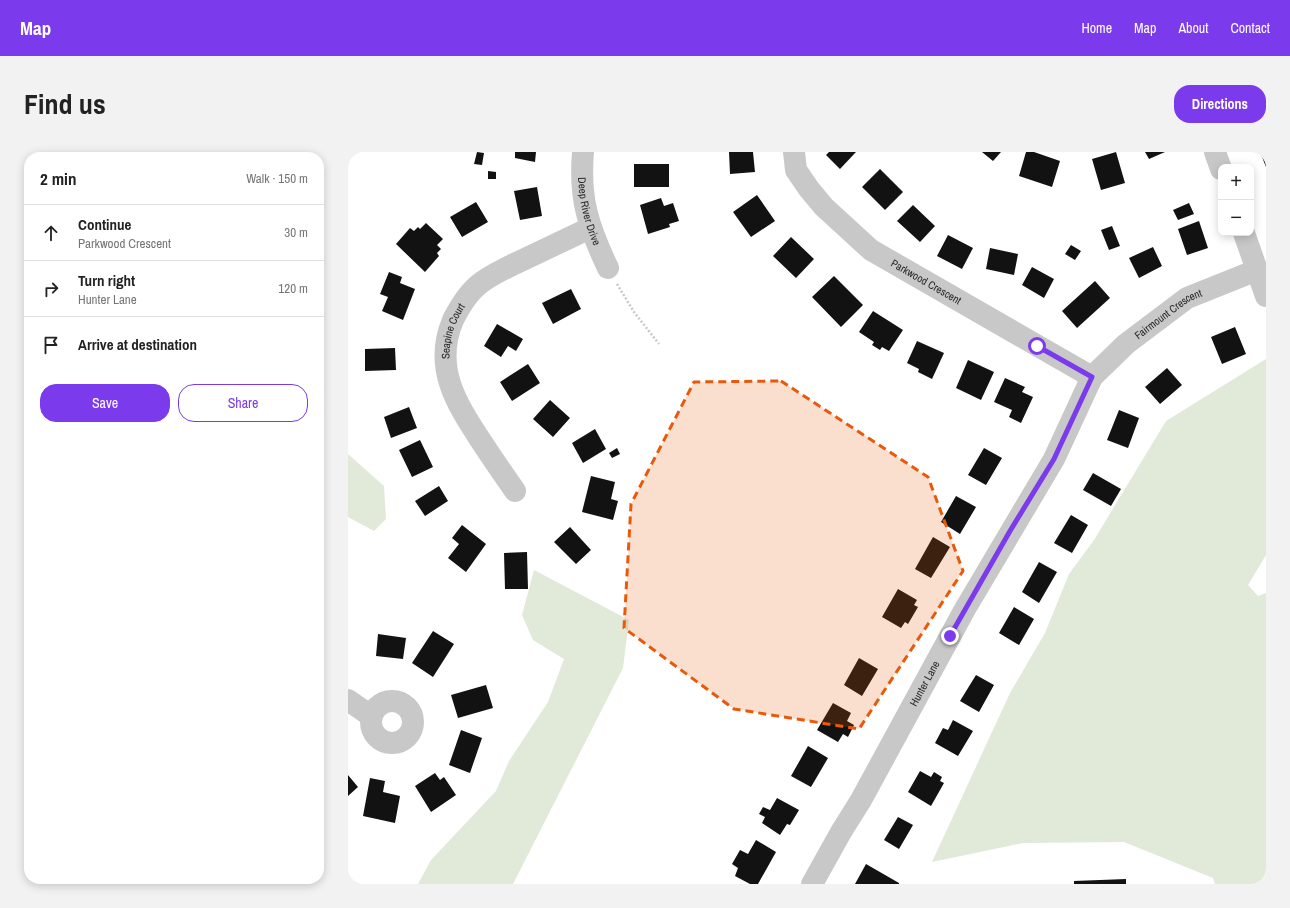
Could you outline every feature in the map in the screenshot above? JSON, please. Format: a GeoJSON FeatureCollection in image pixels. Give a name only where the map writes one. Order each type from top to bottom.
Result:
{"type":"FeatureCollection","features":[{"type":"Feature","properties":{"kind":"street","name":"Deep River Drive"},"geometry":{"type":"LineString","coordinates":[[583,152],[582,191],[586,213],[590,228],[608,268]]}},
{"type":"Feature","properties":{"kind":"street","name":"Parkwood Crescent"},"geometry":{"type":"LineString","coordinates":[[794,152],[796,170],[809,189],[824,207],[871,250],[1092,377]]}},
{"type":"Feature","properties":{"kind":"street"},"geometry":{"type":"LineString","coordinates":[[1215,152],[1219,164]]}},
{"type":"Feature","properties":{"kind":"street","name":"Seapine Court"},"geometry":{"type":"LineString","coordinates":[[515,491],[456,401],[449,384],[446,365],[446,347],[450,329],[457,312],[467,296],[480,283],[496,273],[590,228]]}},
{"type":"Feature","properties":{"kind":"street"},"geometry":{"type":"LineString","coordinates":[[1245,236],[1266,296]]}},
{"type":"Feature","properties":{"kind":"street","name":"Fairmount Crescent"},"geometry":{"type":"LineString","coordinates":[[1092,377],[1126,344],[1187,298],[1257,270]]}},
{"type":"Feature","properties":{"kind":"street","name":"Hunter Lane"},"geometry":{"type":"LineString","coordinates":[[812,884],[969,602],[1054,459],[1092,377]]}},
{"type":"Feature","properties":{"kind":"street"},"geometry":{"type":"LineString","coordinates":[[348,700],[371,716]]}},
{"type":"Feature","properties":{"kind":"path"},"geometry":{"type":"LineString","coordinates":[[608,268],[634,312],[659,344]]}},
{"type":"Feature","properties":{"kind":"highlighted area"},"geometry":{"type":"Polygon","coordinates":[[[781,381],[928,477],[963,571],[859,729],[734,709],[624,628],[631,504],[694,382],[781,381]]]}},
{"type":"Feature","properties":{"kind":"green space"},"geometry":{"type":"Polygon","coordinates":[[[1266,359],[1266,555],[1248,585],[1258,596],[1266,593],[1266,884],[1215,884],[1213,878],[1124,842],[1023,843],[932,862],[1010,693],[1045,633],[1069,574],[1094,540],[1166,421],[1266,359]]]}},
{"type":"Feature","properties":{"kind":"green space"},"geometry":{"type":"Polygon","coordinates":[[[348,454],[384,486],[386,519],[374,531],[348,517],[348,454]]]}},
{"type":"Feature","properties":{"kind":"green space"},"geometry":{"type":"Polygon","coordinates":[[[534,570],[629,620],[623,668],[513,884],[418,884],[431,860],[496,791],[509,761],[548,702],[564,659],[533,640],[522,615],[534,570]]]}},
{"type":"Feature","properties":{"kind":"building"},"geometry":{"type":"Polygon","coordinates":[[[477,152],[484,153],[482,165],[474,164],[477,152]]]}},
{"type":"Feature","properties":{"kind":"building"},"geometry":{"type":"Polygon","coordinates":[[[515,152],[536,152],[535,162],[515,158],[515,152]]]}},
{"type":"Feature","properties":{"kind":"building"},"geometry":{"type":"Polygon","coordinates":[[[729,152],[753,152],[755,172],[730,174],[729,152]]]}},
{"type":"Feature","properties":{"kind":"building"},"geometry":{"type":"Polygon","coordinates":[[[829,152],[856,152],[840,169],[826,155],[829,152]]]}},
{"type":"Feature","properties":{"kind":"building"},"geometry":{"type":"Polygon","coordinates":[[[982,152],[1001,152],[993,161],[982,152]]]}},
{"type":"Feature","properties":{"kind":"building"},"geometry":{"type":"Polygon","coordinates":[[[1026,152],[1034,152],[1060,161],[1052,187],[1019,176],[1026,152]]]}},
{"type":"Feature","properties":{"kind":"building"},"geometry":{"type":"Polygon","coordinates":[[[1116,152],[1125,183],[1101,190],[1092,159],[1116,152]]]}},
{"type":"Feature","properties":{"kind":"building"},"geometry":{"type":"Polygon","coordinates":[[[1145,152],[1165,152],[1149,159],[1145,152]]]}},
{"type":"Feature","properties":{"kind":"building"},"geometry":{"type":"Polygon","coordinates":[[[1260,152],[1266,152],[1266,167],[1260,152]]]}},
{"type":"Feature","properties":{"kind":"building"},"geometry":{"type":"Polygon","coordinates":[[[634,164],[669,164],[669,187],[634,187],[634,164]]]}},
{"type":"Feature","properties":{"kind":"building"},"geometry":{"type":"Polygon","coordinates":[[[880,169],[903,192],[885,210],[862,187],[880,169]]]}},
{"type":"Feature","properties":{"kind":"building"},"geometry":{"type":"Polygon","coordinates":[[[488,171],[496,172],[496,179],[488,179],[488,171]]]}},
{"type":"Feature","properties":{"kind":"building"},"geometry":{"type":"Polygon","coordinates":[[[537,187],[542,216],[520,220],[514,191],[537,187]]]}},
{"type":"Feature","properties":{"kind":"building"},"geometry":{"type":"Polygon","coordinates":[[[757,195],[775,221],[751,237],[733,212],[757,195]]]}},
{"type":"Feature","properties":{"kind":"building"},"geometry":{"type":"Polygon","coordinates":[[[661,198],[664,206],[673,203],[679,221],[669,224],[670,227],[648,234],[640,205],[661,198]]]}},
{"type":"Feature","properties":{"kind":"building"},"geometry":{"type":"Polygon","coordinates":[[[476,202],[488,222],[462,237],[450,217],[476,202]]]}},
{"type":"Feature","properties":{"kind":"building"},"geometry":{"type":"Polygon","coordinates":[[[1189,203],[1194,214],[1178,220],[1173,210],[1189,203]]]}},
{"type":"Feature","properties":{"kind":"building"},"geometry":{"type":"Polygon","coordinates":[[[913,205],[935,226],[920,242],[897,221],[913,205]]]}},
{"type":"Feature","properties":{"kind":"building"},"geometry":{"type":"Polygon","coordinates":[[[1199,221],[1208,248],[1187,255],[1178,229],[1199,221]]]}},
{"type":"Feature","properties":{"kind":"building"},"geometry":{"type":"Polygon","coordinates":[[[426,223],[443,239],[437,245],[441,249],[437,253],[439,256],[425,272],[396,244],[410,228],[414,231],[418,227],[420,229],[426,223]]]}},
{"type":"Feature","properties":{"kind":"building"},"geometry":{"type":"Polygon","coordinates":[[[1112,226],[1120,246],[1109,250],[1101,230],[1112,226]]]}},
{"type":"Feature","properties":{"kind":"building"},"geometry":{"type":"Polygon","coordinates":[[[948,235],[973,248],[962,269],[937,256],[948,235]]]}},
{"type":"Feature","properties":{"kind":"building"},"geometry":{"type":"Polygon","coordinates":[[[791,237],[814,259],[796,278],[773,256],[791,237]]]}},
{"type":"Feature","properties":{"kind":"building"},"geometry":{"type":"Polygon","coordinates":[[[1071,245],[1081,251],[1075,260],[1065,254],[1071,245]]]}},
{"type":"Feature","properties":{"kind":"building"},"geometry":{"type":"Polygon","coordinates":[[[1153,247],[1162,266],[1139,278],[1129,258],[1153,247]]]}},
{"type":"Feature","properties":{"kind":"building"},"geometry":{"type":"Polygon","coordinates":[[[990,248],[1018,254],[1014,275],[986,269],[990,248]]]}},
{"type":"Feature","properties":{"kind":"building"},"geometry":{"type":"Polygon","coordinates":[[[1032,267],[1054,279],[1044,298],[1022,285],[1032,267]]]}},
{"type":"Feature","properties":{"kind":"building"},"geometry":{"type":"Polygon","coordinates":[[[389,272],[402,277],[400,283],[415,289],[403,320],[382,311],[388,297],[380,294],[389,272]]]}},
{"type":"Feature","properties":{"kind":"building"},"geometry":{"type":"Polygon","coordinates":[[[834,276],[863,305],[841,327],[812,297],[834,276]]]}},
{"type":"Feature","properties":{"kind":"building"},"geometry":{"type":"Polygon","coordinates":[[[1095,281],[1110,298],[1077,328],[1062,311],[1095,281]]]}},
{"type":"Feature","properties":{"kind":"building"},"geometry":{"type":"Polygon","coordinates":[[[571,289],[581,309],[553,324],[542,303],[571,289]]]}},
{"type":"Feature","properties":{"kind":"building"},"geometry":{"type":"Polygon","coordinates":[[[873,311],[903,330],[889,351],[882,347],[880,350],[872,345],[874,342],[859,332],[873,311]]]}},
{"type":"Feature","properties":{"kind":"building"},"geometry":{"type":"Polygon","coordinates":[[[497,324],[523,339],[516,351],[508,346],[501,357],[484,346],[497,324]]]}},
{"type":"Feature","properties":{"kind":"building"},"geometry":{"type":"Polygon","coordinates":[[[1235,327],[1246,354],[1222,364],[1211,337],[1235,327]]]}},
{"type":"Feature","properties":{"kind":"building"},"geometry":{"type":"Polygon","coordinates":[[[917,341],[944,353],[932,379],[918,372],[919,369],[907,363],[917,341]]]}},
{"type":"Feature","properties":{"kind":"building"},"geometry":{"type":"Polygon","coordinates":[[[395,348],[396,370],[365,371],[365,349],[395,348]]]}},
{"type":"Feature","properties":{"kind":"building"},"geometry":{"type":"Polygon","coordinates":[[[968,360],[994,372],[981,400],[956,388],[968,360]]]}},
{"type":"Feature","properties":{"kind":"building"},"geometry":{"type":"Polygon","coordinates":[[[528,364],[540,383],[512,401],[500,382],[528,364]]]}},
{"type":"Feature","properties":{"kind":"building"},"geometry":{"type":"Polygon","coordinates":[[[1167,368],[1182,385],[1160,404],[1145,387],[1167,368]]]}},
{"type":"Feature","properties":{"kind":"building"},"geometry":{"type":"Polygon","coordinates":[[[1005,378],[1025,387],[1022,392],[1033,397],[1021,423],[1009,417],[1012,410],[994,402],[1005,378]]]}},
{"type":"Feature","properties":{"kind":"building"},"geometry":{"type":"Polygon","coordinates":[[[550,400],[570,418],[553,437],[533,419],[550,400]]]}},
{"type":"Feature","properties":{"kind":"building"},"geometry":{"type":"Polygon","coordinates":[[[409,407],[417,428],[391,438],[384,417],[409,407]]]}},
{"type":"Feature","properties":{"kind":"building"},"geometry":{"type":"Polygon","coordinates":[[[1119,410],[1139,418],[1128,448],[1107,440],[1119,410]]]}},
{"type":"Feature","properties":{"kind":"building"},"geometry":{"type":"Polygon","coordinates":[[[595,429],[606,449],[583,463],[572,443],[595,429]]]}},
{"type":"Feature","properties":{"kind":"building"},"geometry":{"type":"Polygon","coordinates":[[[420,440],[433,467],[412,477],[399,450],[420,440]]]}},
{"type":"Feature","properties":{"kind":"building"},"geometry":{"type":"Polygon","coordinates":[[[617,448],[620,454],[612,458],[609,453],[617,448]]]}},
{"type":"Feature","properties":{"kind":"building"},"geometry":{"type":"Polygon","coordinates":[[[984,448],[1002,458],[986,485],[968,475],[984,448]]]}},
{"type":"Feature","properties":{"kind":"building"},"geometry":{"type":"Polygon","coordinates":[[[1093,473],[1121,489],[1111,506],[1083,490],[1093,473]]]}},
{"type":"Feature","properties":{"kind":"building"},"geometry":{"type":"Polygon","coordinates":[[[591,476],[615,482],[611,499],[618,501],[613,520],[582,512],[591,476]]]}},
{"type":"Feature","properties":{"kind":"building"},"geometry":{"type":"Polygon","coordinates":[[[439,486],[448,501],[425,516],[415,501],[439,486]]]}},
{"type":"Feature","properties":{"kind":"building"},"geometry":{"type":"Polygon","coordinates":[[[956,496],[976,507],[960,534],[941,522],[956,496]]]}},
{"type":"Feature","properties":{"kind":"building"},"geometry":{"type":"Polygon","coordinates":[[[1071,515],[1088,525],[1072,553],[1054,543],[1071,515]]]}},
{"type":"Feature","properties":{"kind":"building"},"geometry":{"type":"Polygon","coordinates":[[[462,525],[486,544],[466,572],[448,558],[459,544],[452,538],[462,525]]]}},
{"type":"Feature","properties":{"kind":"building"},"geometry":{"type":"Polygon","coordinates":[[[570,527],[591,550],[576,564],[554,542],[570,527]]]}},
{"type":"Feature","properties":{"kind":"building"},"geometry":{"type":"Polygon","coordinates":[[[933,537],[950,547],[931,578],[915,569],[933,537]]]}},
{"type":"Feature","properties":{"kind":"building"},"geometry":{"type":"Polygon","coordinates":[[[527,552],[528,589],[505,589],[504,553],[527,552]]]}},
{"type":"Feature","properties":{"kind":"building"},"geometry":{"type":"Polygon","coordinates":[[[1039,562],[1057,572],[1039,603],[1022,592],[1039,562]]]}},
{"type":"Feature","properties":{"kind":"building"},"geometry":{"type":"Polygon","coordinates":[[[898,589],[917,600],[914,605],[918,607],[908,624],[905,622],[901,628],[882,617],[898,589]]]}},
{"type":"Feature","properties":{"kind":"building"},"geometry":{"type":"Polygon","coordinates":[[[1014,607],[1034,619],[1019,645],[999,633],[1014,607]]]}},
{"type":"Feature","properties":{"kind":"building"},"geometry":{"type":"Polygon","coordinates":[[[433,631],[454,644],[433,677],[412,663],[433,631]]]}},
{"type":"Feature","properties":{"kind":"building"},"geometry":{"type":"Polygon","coordinates":[[[378,634],[406,638],[403,659],[376,656],[378,634]]]}},
{"type":"Feature","properties":{"kind":"building"},"geometry":{"type":"Polygon","coordinates":[[[859,658],[878,669],[862,696],[844,685],[859,658]]]}},
{"type":"Feature","properties":{"kind":"building"},"geometry":{"type":"Polygon","coordinates":[[[976,675],[994,685],[979,712],[960,701],[976,675]]]}},
{"type":"Feature","properties":{"kind":"building"},"geometry":{"type":"Polygon","coordinates":[[[486,685],[493,708],[458,718],[451,695],[486,685]]]}},
{"type":"Feature","properties":{"kind":"building"},"geometry":{"type":"Polygon","coordinates":[[[833,703],[851,713],[847,721],[854,725],[848,737],[843,734],[838,742],[817,730],[833,703]]]}},
{"type":"Feature","properties":{"kind":"building"},"geometry":{"type":"Polygon","coordinates":[[[953,720],[973,731],[958,756],[935,743],[943,728],[948,730],[953,720]]]}},
{"type":"Feature","properties":{"kind":"building"},"geometry":{"type":"Polygon","coordinates":[[[461,730],[482,738],[470,773],[449,765],[461,730]]]}},
{"type":"Feature","properties":{"kind":"building"},"geometry":{"type":"Polygon","coordinates":[[[808,746],[828,758],[811,787],[791,776],[808,746]]]}},
{"type":"Feature","properties":{"kind":"building"},"geometry":{"type":"Polygon","coordinates":[[[920,771],[931,777],[934,772],[942,777],[940,781],[944,783],[931,806],[908,792],[920,771]]]}},
{"type":"Feature","properties":{"kind":"building"},"geometry":{"type":"Polygon","coordinates":[[[435,773],[440,780],[444,777],[456,795],[431,812],[415,786],[435,773]]]}},
{"type":"Feature","properties":{"kind":"building"},"geometry":{"type":"Polygon","coordinates":[[[348,775],[358,787],[348,796],[348,775]]]}},
{"type":"Feature","properties":{"kind":"building"},"geometry":{"type":"Polygon","coordinates":[[[370,778],[385,781],[383,792],[400,796],[395,823],[363,816],[370,778]]]}},
{"type":"Feature","properties":{"kind":"building"},"geometry":{"type":"Polygon","coordinates":[[[777,798],[799,810],[790,825],[787,824],[780,835],[762,823],[765,817],[759,814],[763,807],[770,810],[777,798]]]}},
{"type":"Feature","properties":{"kind":"building"},"geometry":{"type":"Polygon","coordinates":[[[898,817],[913,825],[899,849],[884,840],[898,817]]]}},
{"type":"Feature","properties":{"kind":"building"},"geometry":{"type":"Polygon","coordinates":[[[756,840],[776,852],[758,884],[750,884],[735,876],[738,868],[732,864],[740,850],[748,854],[756,840]]]}},
{"type":"Feature","properties":{"kind":"building"},"geometry":{"type":"Polygon","coordinates":[[[866,864],[899,883],[899,884],[855,884],[866,864]]]}},
{"type":"Feature","properties":{"kind":"building"},"geometry":{"type":"Polygon","coordinates":[[[1126,879],[1126,884],[1074,884],[1074,881],[1126,879]]]}},
{"type":"Feature","properties":{"kind":"route"},"geometry":{"type":"LineString","coordinates":[[950,636],[1010,531],[1054,459],[1092,377],[1037,346]]}}]}
